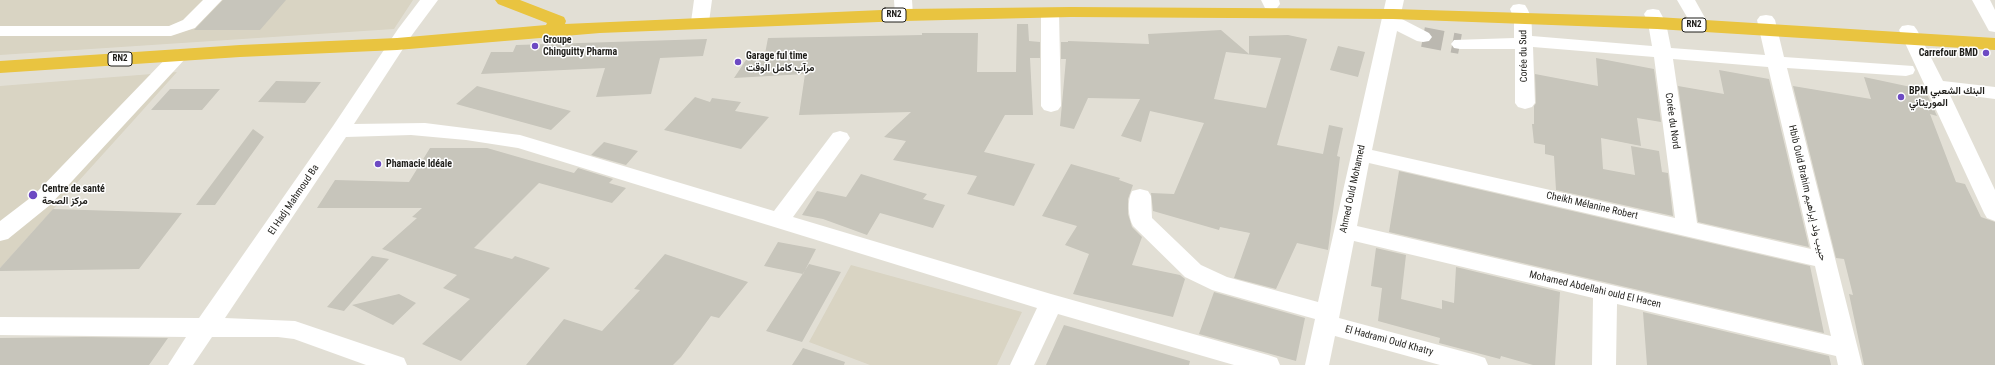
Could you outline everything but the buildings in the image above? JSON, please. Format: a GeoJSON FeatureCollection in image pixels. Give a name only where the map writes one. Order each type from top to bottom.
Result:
{"type":"FeatureCollection","features":[{"type":"Feature","properties":{"kind":"highway"},"geometry":{"type":"LineString","coordinates":[[504,0],[555,25]]}},
{"type":"Feature","properties":{"kind":"highway","name":"RN2"},"geometry":{"type":"LineString","coordinates":[[0,67],[401,39],[701,12],[1024,4],[1271,2],[1393,10],[1655,19],[1694,14],[1768,24],[1910,34],[1995,44]]}},
{"type":"Feature","properties":{"kind":"highway","name":"RN2"},"geometry":{"type":"LineString","coordinates":[[903,7],[1050,13],[1393,10]]}},
{"type":"Feature","properties":{"kind":"highway","name":"RN2"},"geometry":{"type":"LineString","coordinates":[[1910,34],[1995,35]]}},
{"type":"Feature","properties":{"kind":"street"},"geometry":{"type":"LineString","coordinates":[[0,31],[171,31],[189,24],[212,0]]}},
{"type":"Feature","properties":{"kind":"street","name":"El Hadj Mahmoud Ba"},"geometry":{"type":"LineString","coordinates":[[180,365],[429,0]]}},
{"type":"Feature","properties":{"kind":"street"},"geometry":{"type":"LineString","coordinates":[[1981,0],[1995,27]]}},
{"type":"Feature","properties":{"kind":"street"},"geometry":{"type":"LineString","coordinates":[[1393,10],[1423,37]]}},
{"type":"Feature","properties":{"kind":"street","name":"Ahmed Ould Mohamed"},"geometry":{"type":"LineString","coordinates":[[1317,365],[1344,231],[1393,10]]}},
{"type":"Feature","properties":{"kind":"street"},"geometry":{"type":"LineString","coordinates":[[1050,13],[1051,106]]}},
{"type":"Feature","properties":{"kind":"street","name":"Corée du Sud"},"geometry":{"type":"LineString","coordinates":[[1521,14],[1525,103]]}},
{"type":"Feature","properties":{"kind":"street","name":"Corée du Nord"},"geometry":{"type":"LineString","coordinates":[[1655,19],[1662,52],[1687,229]]}},
{"type":"Feature","properties":{"kind":"street","name":"Hbib Ould Brahim حبيب ولد إبراهيم"},"geometry":{"type":"LineString","coordinates":[[1768,24],[1847,357]]}},
{"type":"Feature","properties":{"kind":"street"},"geometry":{"type":"LineString","coordinates":[[1910,34],[1995,213]]}},
{"type":"Feature","properties":{"kind":"street"},"geometry":{"type":"LineString","coordinates":[[1460,44],[1523,42],[1777,62],[1906,70]]}},
{"type":"Feature","properties":{"kind":"street"},"geometry":{"type":"LineString","coordinates":[[0,233],[42,200],[179,55]]}},
{"type":"Feature","properties":{"kind":"street"},"geometry":{"type":"LineString","coordinates":[[1936,86],[1995,93]]}},
{"type":"Feature","properties":{"kind":"street"},"geometry":{"type":"LineString","coordinates":[[340,131],[410,129],[488,136],[520,142],[1051,303],[1268,365]]}},
{"type":"Feature","properties":{"kind":"street"},"geometry":{"type":"LineString","coordinates":[[779,220],[840,138]]}},
{"type":"Feature","properties":{"kind":"street","name":"Cheikh Mélanine Robert"},"geometry":{"type":"LineString","coordinates":[[1361,154],[1823,260]]}},
{"type":"Feature","properties":{"kind":"street","name":"El Hadrami Ould Khatry"},"geometry":{"type":"LineString","coordinates":[[1140,196],[1140,221],[1193,271],[1220,284],[1476,365]]}},
{"type":"Feature","properties":{"kind":"street","name":"Mohamed Abdellahi ould El Hacen"},"geometry":{"type":"LineString","coordinates":[[1344,231],[1605,292],[1847,357]]}},
{"type":"Feature","properties":{"kind":"street"},"geometry":{"type":"LineString","coordinates":[[1604,365],[1605,292]]}},
{"type":"Feature","properties":{"kind":"street"},"geometry":{"type":"LineString","coordinates":[[1022,365],[1051,303]]}},
{"type":"Feature","properties":{"kind":"street"},"geometry":{"type":"LineString","coordinates":[[0,326],[278,328],[295,330],[395,365]]}},
{"type":"Feature","properties":{"kind":"shaded area"},"geometry":{"type":"Polygon","coordinates":[[[0,0],[413,0],[394,29],[0,55],[0,0]]]}},
{"type":"Feature","properties":{"kind":"shaded area","name":"Centre de santé مركز الصحة"},"geometry":{"type":"Polygon","coordinates":[[[177,72],[133,121],[0,268],[0,86],[177,72]]]}},
{"type":"Feature","properties":{"kind":"shaded area"},"geometry":{"type":"Polygon","coordinates":[[[851,265],[1022,312],[997,365],[870,365],[809,342],[851,265]]]}},
{"type":"Feature","properties":{"kind":"tunnel"},"geometry":{"type":"LineString","coordinates":[[1423,37],[1460,44]]}},
{"type":"Feature","properties":{"kind":"place","name":"Groupe Chinguitty Pharma"},"geometry":{"type":"Point","coordinates":[535,46]}},
{"type":"Feature","properties":{"kind":"place","name":"Carrefour BMD"},"geometry":{"type":"Point","coordinates":[1986,53]}},
{"type":"Feature","properties":{"kind":"place","name":"Garage ful time مرآب كامل الوقت"},"geometry":{"type":"Point","coordinates":[738,62]}},
{"type":"Feature","properties":{"kind":"place","name":"BPM البنك الشعبي الموريتاني"},"geometry":{"type":"Point","coordinates":[1901,97]}},
{"type":"Feature","properties":{"kind":"place","name":"Phamacie Idéale"},"geometry":{"type":"Point","coordinates":[378,164]}},
{"type":"Feature","properties":{"kind":"place","name":"Centre de santé مركز الصحة"},"geometry":{"type":"Point","coordinates":[33,195]}}]}
